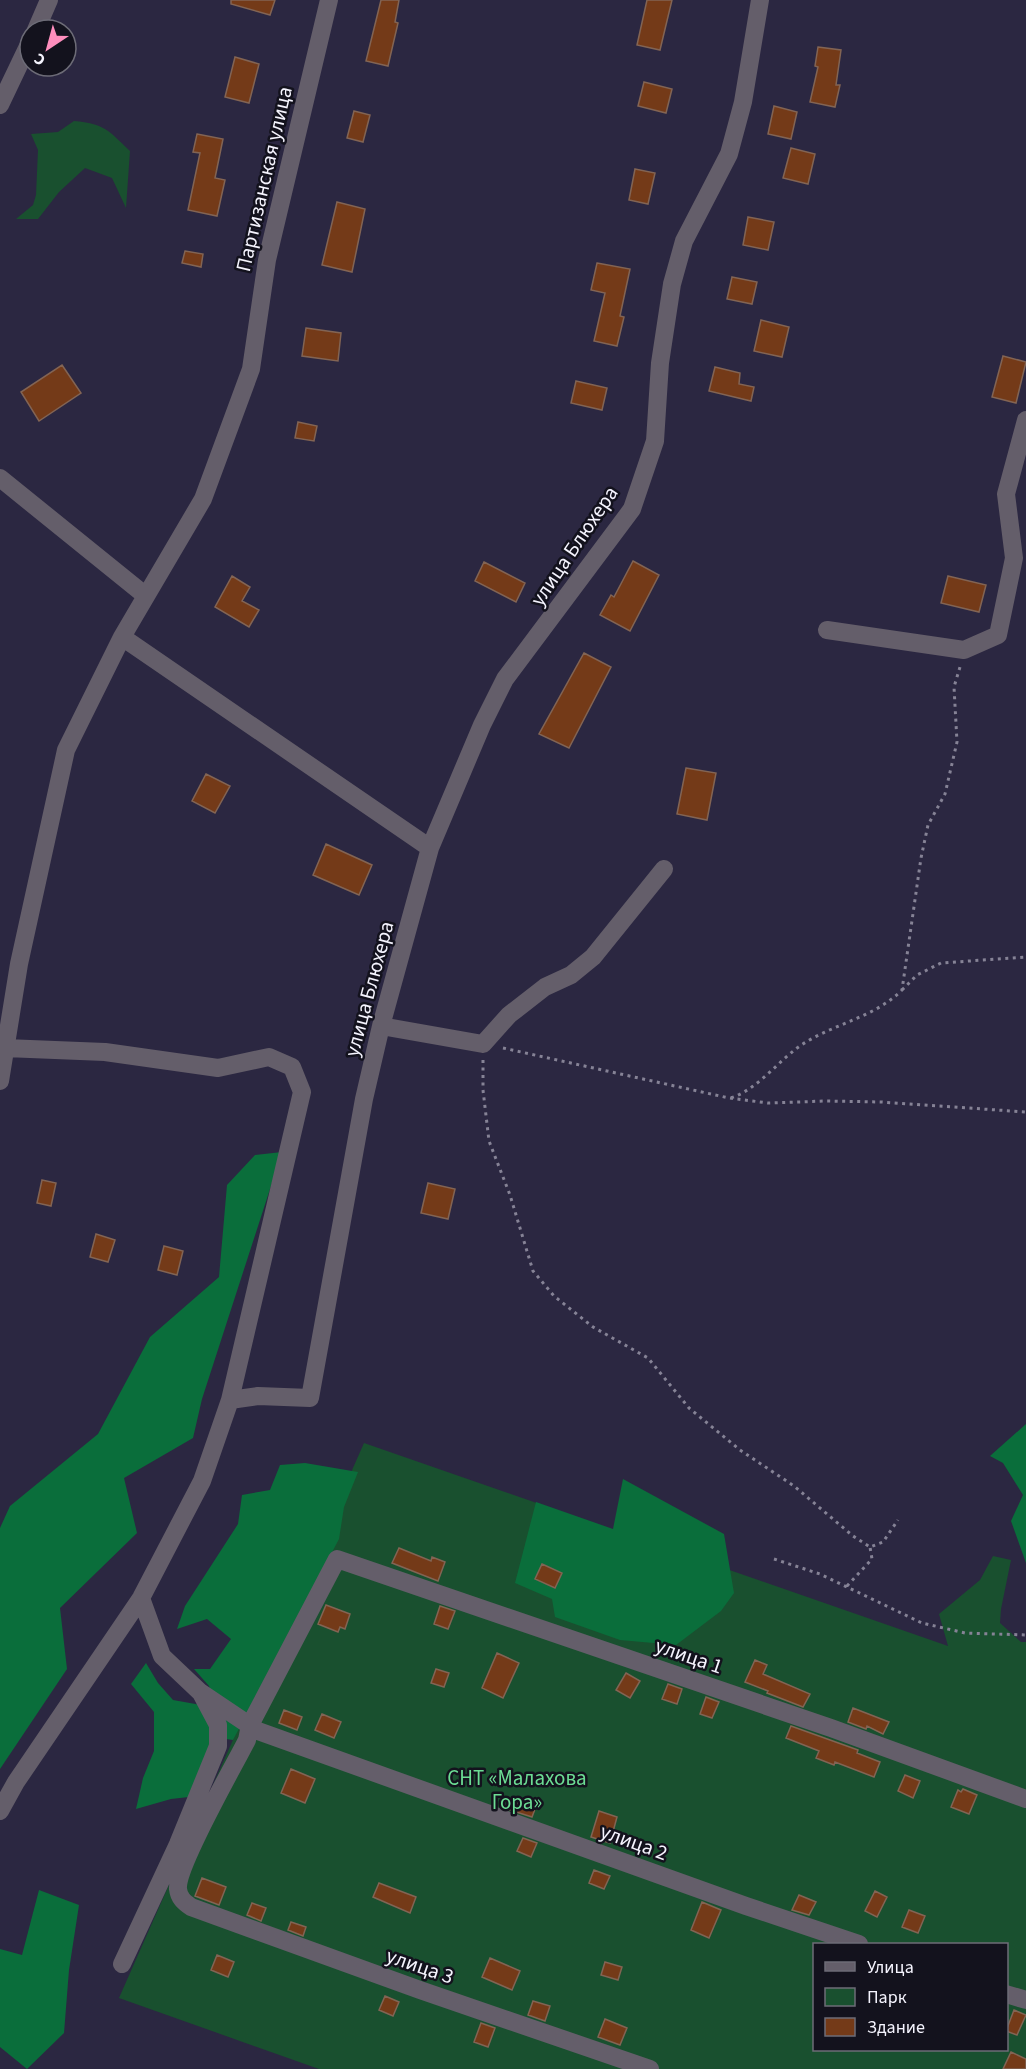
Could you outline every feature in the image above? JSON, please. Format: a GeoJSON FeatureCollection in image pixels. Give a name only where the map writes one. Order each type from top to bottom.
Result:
{"type":"FeatureCollection","features":[{"type":"Feature","properties":{"kind":"street"},"geometry":{"type":"LineString","coordinates":[[41,18],[49,0]]}},
{"type":"Feature","properties":{"kind":"street","name":"Партизанская улица"},"geometry":{"type":"LineString","coordinates":[[0,1080],[19,964],[66,750],[122,637],[203,499],[251,369],[267,260],[329,0]]}},
{"type":"Feature","properties":{"kind":"street","name":"улица Блюхера"},"geometry":{"type":"LineString","coordinates":[[230,1400],[258,1396],[310,1398],[364,1099],[381,1026],[430,848],[482,725],[505,679],[632,509],[655,441],[660,363],[672,284],[684,241],[729,154],[743,102],[760,0]]}},
{"type":"Feature","properties":{"kind":"street"},"geometry":{"type":"LineString","coordinates":[[0,105],[18,67]]}},
{"type":"Feature","properties":{"kind":"street"},"geometry":{"type":"LineString","coordinates":[[827,630],[964,650],[998,635],[1014,558],[1006,494],[1026,420]]}},
{"type":"Feature","properties":{"kind":"street"},"geometry":{"type":"LineString","coordinates":[[0,477],[146,596]]}},
{"type":"Feature","properties":{"kind":"street"},"geometry":{"type":"LineString","coordinates":[[122,637],[430,848]]}},
{"type":"Feature","properties":{"kind":"street"},"geometry":{"type":"LineString","coordinates":[[381,1026],[483,1044],[509,1015],[545,987],[571,975],[593,957],[664,869]]}},
{"type":"Feature","properties":{"kind":"street"},"geometry":{"type":"LineString","coordinates":[[0,1811],[16,1782],[141,1598],[202,1481],[230,1400],[302,1092],[292,1067],[269,1057],[218,1068],[105,1052],[5,1048]]}},
{"type":"Feature","properties":{"kind":"street","name":"улица 1"},"geometry":{"type":"LineString","coordinates":[[254,1728],[337,1559],[831,1728],[1026,1799]]}},
{"type":"Feature","properties":{"kind":"street"},"geometry":{"type":"LineString","coordinates":[[122,1964],[177,1844],[218,1746],[218,1725],[200,1692],[162,1656],[141,1598]]}},
{"type":"Feature","properties":{"kind":"street","name":"улица 2"},"geometry":{"type":"LineString","coordinates":[[200,1692],[254,1728],[746,1906],[857,1943]]}},
{"type":"Feature","properties":{"kind":"street","name":"улица 3"},"geometry":{"type":"LineString","coordinates":[[254,1728],[187,1859],[177,1886],[179,1897],[191,1907],[420,1990],[650,2069]]}},
{"type":"Feature","properties":{"kind":"street"},"geometry":{"type":"LineString","coordinates":[[1008,1995],[1026,2000]]}},
{"type":"Feature","properties":{"kind":"path"},"geometry":{"type":"LineString","coordinates":[[902,990],[928,825],[945,794],[957,742],[954,687],[964,650]]}},
{"type":"Feature","properties":{"kind":"path"},"geometry":{"type":"LineString","coordinates":[[729,1098],[746,1092],[798,1047],[824,1032],[880,1008],[917,975],[941,963],[1026,957]]}},
{"type":"Feature","properties":{"kind":"path"},"geometry":{"type":"LineString","coordinates":[[847,1586],[872,1559],[870,1547],[853,1536],[794,1486],[740,1450],[689,1408],[648,1358],[593,1327],[554,1296],[533,1271],[510,1195],[489,1141],[483,1090],[483,1044],[729,1098],[768,1103],[881,1102],[1026,1112]]}},
{"type":"Feature","properties":{"kind":"path"},"geometry":{"type":"LineString","coordinates":[[870,1547],[883,1542],[898,1520]]}},
{"type":"Feature","properties":{"kind":"path"},"geometry":{"type":"LineString","coordinates":[[774,1559],[820,1574],[922,1623],[965,1633],[1026,1635]]}},
{"type":"Feature","properties":{"kind":"green space"},"geometry":{"type":"Polygon","coordinates":[[[74,121],[100,126],[130,151],[126,208],[112,178],[85,168],[59,192],[38,219],[16,219],[33,205],[36,195],[38,150],[31,134],[58,132],[74,121]]]}},
{"type":"Feature","properties":{"kind":"green space"},"geometry":{"type":"Polygon","coordinates":[[[282,1152],[202,1399],[193,1438],[124,1478],[137,1533],[60,1608],[67,1669],[0,1769],[0,1528],[10,1506],[98,1434],[150,1337],[219,1277],[227,1185],[255,1155],[282,1152]]]}},
{"type":"Feature","properties":{"kind":"green space"},"geometry":{"type":"Polygon","coordinates":[[[1026,1424],[1026,1563],[1011,1521],[1023,1495],[1003,1463],[990,1456],[1026,1424]]]}},
{"type":"Feature","properties":{"kind":"green space","name":"СНТ «Малахова Гора»"},"geometry":{"type":"Polygon","coordinates":[[[364,1443],[948,1646],[939,1614],[980,1580],[993,1556],[1011,1560],[1000,1623],[1021,1642],[1026,1642],[1026,2069],[319,2069],[119,1998],[364,1443]]]}},
{"type":"Feature","properties":{"kind":"green space"},"geometry":{"type":"Polygon","coordinates":[[[305,1463],[358,1472],[344,1507],[339,1539],[233,1740],[226,1739],[209,1686],[194,1669],[210,1669],[231,1639],[207,1619],[177,1629],[185,1606],[238,1524],[242,1495],[270,1490],[280,1465],[305,1463]]]}},
{"type":"Feature","properties":{"kind":"green space"},"geometry":{"type":"Polygon","coordinates":[[[623,1479],[724,1534],[734,1593],[721,1611],[676,1645],[620,1640],[555,1617],[552,1599],[515,1583],[536,1502],[613,1529],[623,1479]]]}},
{"type":"Feature","properties":{"kind":"green space"},"geometry":{"type":"Polygon","coordinates":[[[146,1663],[158,1683],[173,1700],[201,1705],[213,1725],[214,1744],[189,1797],[171,1799],[136,1809],[143,1778],[154,1751],[154,1712],[131,1684],[146,1663]]]}},
{"type":"Feature","properties":{"kind":"green space"},"geometry":{"type":"Polygon","coordinates":[[[39,1890],[79,1905],[69,1970],[64,2033],[27,2069],[0,2047],[0,1949],[22,1955],[39,1890]]]}},
{"type":"Feature","properties":{"kind":"building"},"geometry":{"type":"Polygon","coordinates":[[[231,0],[275,0],[270,15],[231,4],[231,0]]]}},
{"type":"Feature","properties":{"kind":"building"},"geometry":{"type":"Polygon","coordinates":[[[381,0],[399,0],[395,22],[398,23],[388,66],[366,61],[381,0]]]}},
{"type":"Feature","properties":{"kind":"building"},"geometry":{"type":"Polygon","coordinates":[[[647,0],[672,0],[660,50],[637,45],[647,0]]]}},
{"type":"Feature","properties":{"kind":"building"},"geometry":{"type":"Polygon","coordinates":[[[818,47],[841,50],[836,85],[840,85],[835,107],[810,102],[818,67],[815,66],[818,47]]]}},
{"type":"Feature","properties":{"kind":"building"},"geometry":{"type":"Polygon","coordinates":[[[235,57],[259,64],[249,103],[225,97],[235,57]]]}},
{"type":"Feature","properties":{"kind":"building"},"geometry":{"type":"Polygon","coordinates":[[[644,82],[672,89],[666,113],[638,106],[644,82]]]}},
{"type":"Feature","properties":{"kind":"building"},"geometry":{"type":"Polygon","coordinates":[[[774,106],[797,112],[791,139],[768,134],[774,106]]]}},
{"type":"Feature","properties":{"kind":"building"},"geometry":{"type":"Polygon","coordinates":[[[354,111],[370,115],[363,142],[347,138],[354,111]]]}},
{"type":"Feature","properties":{"kind":"building"},"geometry":{"type":"Polygon","coordinates":[[[197,134],[223,139],[215,178],[225,180],[217,216],[188,210],[200,153],[193,152],[197,134]]]}},
{"type":"Feature","properties":{"kind":"building"},"geometry":{"type":"Polygon","coordinates":[[[791,148],[815,154],[808,184],[783,178],[791,148]]]}},
{"type":"Feature","properties":{"kind":"building"},"geometry":{"type":"Polygon","coordinates":[[[635,169],[655,173],[648,204],[629,200],[635,169]]]}},
{"type":"Feature","properties":{"kind":"building"},"geometry":{"type":"Polygon","coordinates":[[[337,202],[365,209],[352,272],[322,265],[337,202]]]}},
{"type":"Feature","properties":{"kind":"building"},"geometry":{"type":"Polygon","coordinates":[[[748,217],[774,222],[768,250],[743,245],[748,217]]]}},
{"type":"Feature","properties":{"kind":"building"},"geometry":{"type":"Polygon","coordinates":[[[185,251],[203,254],[201,267],[182,263],[185,251]]]}},
{"type":"Feature","properties":{"kind":"building"},"geometry":{"type":"Polygon","coordinates":[[[597,263],[630,269],[620,316],[624,317],[617,346],[594,341],[605,293],[591,290],[597,263]]]}},
{"type":"Feature","properties":{"kind":"building"},"geometry":{"type":"Polygon","coordinates":[[[732,277],[757,282],[752,304],[727,299],[732,277]]]}},
{"type":"Feature","properties":{"kind":"building"},"geometry":{"type":"Polygon","coordinates":[[[761,320],[789,327],[782,357],[754,351],[761,320]]]}},
{"type":"Feature","properties":{"kind":"building"},"geometry":{"type":"Polygon","coordinates":[[[306,328],[341,333],[338,361],[302,356],[306,328]]]}},
{"type":"Feature","properties":{"kind":"building"},"geometry":{"type":"Polygon","coordinates":[[[1003,356],[1026,362],[1016,403],[992,397],[1003,356]]]}},
{"type":"Feature","properties":{"kind":"building"},"geometry":{"type":"Polygon","coordinates":[[[62,365],[81,393],[39,421],[21,392],[62,365]]]}},
{"type":"Feature","properties":{"kind":"building"},"geometry":{"type":"Polygon","coordinates":[[[715,367],[740,373],[739,384],[754,387],[751,401],[709,391],[715,367]]]}},
{"type":"Feature","properties":{"kind":"building"},"geometry":{"type":"Polygon","coordinates":[[[576,381],[607,388],[602,410],[571,403],[576,381]]]}},
{"type":"Feature","properties":{"kind":"building"},"geometry":{"type":"Polygon","coordinates":[[[298,422],[317,426],[314,441],[295,438],[298,422]]]}},
{"type":"Feature","properties":{"kind":"building"},"geometry":{"type":"Polygon","coordinates":[[[633,561],[659,575],[630,631],[600,615],[611,595],[614,597],[633,561]]]}},
{"type":"Feature","properties":{"kind":"building"},"geometry":{"type":"Polygon","coordinates":[[[484,562],[525,583],[516,602],[475,581],[484,562]]]}},
{"type":"Feature","properties":{"kind":"building"},"geometry":{"type":"Polygon","coordinates":[[[232,576],[250,587],[242,601],[259,610],[249,627],[215,607],[232,576]]]}},
{"type":"Feature","properties":{"kind":"building"},"geometry":{"type":"Polygon","coordinates":[[[948,576],[986,585],[979,612],[941,603],[948,576]]]}},
{"type":"Feature","properties":{"kind":"building"},"geometry":{"type":"Polygon","coordinates":[[[584,653],[611,667],[569,748],[539,734],[584,653]]]}},
{"type":"Feature","properties":{"kind":"building"},"geometry":{"type":"Polygon","coordinates":[[[686,768],[716,773],[707,820],[677,814],[686,768]]]}},
{"type":"Feature","properties":{"kind":"building"},"geometry":{"type":"Polygon","coordinates":[[[206,774],[230,786],[215,813],[192,801],[206,774]]]}},
{"type":"Feature","properties":{"kind":"building"},"geometry":{"type":"Polygon","coordinates":[[[326,844],[372,865],[359,895],[313,875],[326,844]]]}},
{"type":"Feature","properties":{"kind":"building"},"geometry":{"type":"Polygon","coordinates":[[[42,1180],[56,1183],[51,1206],[37,1203],[42,1180]]]}},
{"type":"Feature","properties":{"kind":"building"},"geometry":{"type":"Polygon","coordinates":[[[428,1183],[455,1189],[448,1219],[421,1213],[428,1183]]]}},
{"type":"Feature","properties":{"kind":"building"},"geometry":{"type":"Polygon","coordinates":[[[96,1234],[115,1240],[108,1262],[90,1257],[96,1234]]]}},
{"type":"Feature","properties":{"kind":"building"},"geometry":{"type":"Polygon","coordinates":[[[164,1246],[183,1251],[177,1275],[158,1270],[164,1246]]]}},
{"type":"Feature","properties":{"kind":"building"},"geometry":{"type":"Polygon","coordinates":[[[399,1548],[431,1561],[432,1557],[445,1562],[438,1581],[392,1563],[399,1548]]]}},
{"type":"Feature","properties":{"kind":"building"},"geometry":{"type":"Polygon","coordinates":[[[542,1564],[562,1573],[555,1588],[535,1579],[542,1564]]]}},
{"type":"Feature","properties":{"kind":"building"},"geometry":{"type":"Polygon","coordinates":[[[326,1605],[350,1614],[345,1629],[340,1627],[338,1632],[318,1624],[326,1605]]]}},
{"type":"Feature","properties":{"kind":"building"},"geometry":{"type":"Polygon","coordinates":[[[440,1606],[455,1611],[448,1629],[434,1624],[440,1606]]]}},
{"type":"Feature","properties":{"kind":"building"},"geometry":{"type":"Polygon","coordinates":[[[497,1653],[519,1663],[503,1698],[482,1688],[497,1653]]]}},
{"type":"Feature","properties":{"kind":"building"},"geometry":{"type":"Polygon","coordinates":[[[755,1660],[767,1665],[763,1674],[810,1694],[803,1707],[745,1682],[755,1660]]]}},
{"type":"Feature","properties":{"kind":"building"},"geometry":{"type":"Polygon","coordinates":[[[436,1669],[449,1673],[444,1687],[431,1683],[436,1669]]]}},
{"type":"Feature","properties":{"kind":"building"},"geometry":{"type":"Polygon","coordinates":[[[626,1673],[640,1681],[630,1698],[616,1690],[626,1673]]]}},
{"type":"Feature","properties":{"kind":"building"},"geometry":{"type":"Polygon","coordinates":[[[668,1684],[682,1689],[677,1704],[662,1699],[668,1684]]]}},
{"type":"Feature","properties":{"kind":"building"},"geometry":{"type":"Polygon","coordinates":[[[706,1697],[719,1702],[712,1718],[700,1714],[706,1697]]]}},
{"type":"Feature","properties":{"kind":"building"},"geometry":{"type":"Polygon","coordinates":[[[853,1708],[889,1722],[883,1734],[867,1726],[866,1729],[848,1722],[853,1708]]]}},
{"type":"Feature","properties":{"kind":"building"},"geometry":{"type":"Polygon","coordinates":[[[284,1710],[302,1717],[297,1730],[279,1723],[284,1710]]]}},
{"type":"Feature","properties":{"kind":"building"},"geometry":{"type":"Polygon","coordinates":[[[322,1714],[341,1722],[334,1738],[315,1730],[322,1714]]]}},
{"type":"Feature","properties":{"kind":"building"},"geometry":{"type":"Polygon","coordinates":[[[791,1726],[858,1750],[857,1753],[880,1762],[874,1777],[835,1762],[834,1765],[816,1758],[819,1751],[786,1738],[791,1726]]]}},
{"type":"Feature","properties":{"kind":"building"},"geometry":{"type":"Polygon","coordinates":[[[291,1769],[315,1779],[305,1803],[281,1793],[291,1769]]]}},
{"type":"Feature","properties":{"kind":"building"},"geometry":{"type":"Polygon","coordinates":[[[905,1775],[920,1781],[913,1798],[898,1791],[905,1775]]]}},
{"type":"Feature","properties":{"kind":"building"},"geometry":{"type":"Polygon","coordinates":[[[963,1789],[977,1795],[969,1814],[951,1807],[958,1790],[961,1792],[963,1789]]]}},
{"type":"Feature","properties":{"kind":"building"},"geometry":{"type":"Polygon","coordinates":[[[513,1802],[535,1809],[532,1817],[510,1810],[513,1802]]]}},
{"type":"Feature","properties":{"kind":"building"},"geometry":{"type":"Polygon","coordinates":[[[599,1811],[617,1817],[610,1843],[591,1837],[599,1811]]]}},
{"type":"Feature","properties":{"kind":"building"},"geometry":{"type":"Polygon","coordinates":[[[523,1838],[537,1843],[531,1857],[517,1851],[523,1838]]]}},
{"type":"Feature","properties":{"kind":"building"},"geometry":{"type":"Polygon","coordinates":[[[594,1870],[610,1876],[604,1889],[589,1883],[594,1870]]]}},
{"type":"Feature","properties":{"kind":"building"},"geometry":{"type":"Polygon","coordinates":[[[202,1878],[226,1887],[219,1905],[195,1896],[202,1878]]]}},
{"type":"Feature","properties":{"kind":"building"},"geometry":{"type":"Polygon","coordinates":[[[379,1883],[416,1897],[410,1913],[373,1897],[379,1883]]]}},
{"type":"Feature","properties":{"kind":"building"},"geometry":{"type":"Polygon","coordinates":[[[875,1891],[887,1897],[877,1917],[865,1911],[875,1891]]]}},
{"type":"Feature","properties":{"kind":"building"},"geometry":{"type":"Polygon","coordinates":[[[799,1895],[816,1902],[809,1915],[792,1910],[799,1895]]]}},
{"type":"Feature","properties":{"kind":"building"},"geometry":{"type":"Polygon","coordinates":[[[702,1902],[721,1910],[709,1938],[691,1930],[702,1902]]]}},
{"type":"Feature","properties":{"kind":"building"},"geometry":{"type":"Polygon","coordinates":[[[252,1903],[266,1908],[261,1921],[247,1915],[252,1903]]]}},
{"type":"Feature","properties":{"kind":"building"},"geometry":{"type":"Polygon","coordinates":[[[909,1910],[925,1916],[918,1933],[902,1927],[909,1910]]]}},
{"type":"Feature","properties":{"kind":"building"},"geometry":{"type":"Polygon","coordinates":[[[291,1922],[306,1927],[303,1936],[288,1930],[291,1922]]]}},
{"type":"Feature","properties":{"kind":"building"},"geometry":{"type":"Polygon","coordinates":[[[217,1955],[234,1962],[228,1977],[211,1970],[217,1955]]]}},
{"type":"Feature","properties":{"kind":"building"},"geometry":{"type":"Polygon","coordinates":[[[490,1958],[520,1971],[512,1990],[482,1977],[490,1958]]]}},
{"type":"Feature","properties":{"kind":"building"},"geometry":{"type":"Polygon","coordinates":[[[605,1962],[622,1967],[618,1980],[601,1975],[605,1962]]]}},
{"type":"Feature","properties":{"kind":"building"},"geometry":{"type":"Polygon","coordinates":[[[385,1996],[399,2002],[393,2016],[379,2010],[385,1996]]]}},
{"type":"Feature","properties":{"kind":"building"},"geometry":{"type":"Polygon","coordinates":[[[533,2001],[550,2006],[545,2021],[528,2015],[533,2001]]]}},
{"type":"Feature","properties":{"kind":"building"},"geometry":{"type":"Polygon","coordinates":[[[1014,2010],[1026,2015],[1017,2035],[1008,2032],[1014,2010]]]}},
{"type":"Feature","properties":{"kind":"building"},"geometry":{"type":"Polygon","coordinates":[[[605,2019],[627,2028],[620,2045],[598,2037],[605,2019]]]}},
{"type":"Feature","properties":{"kind":"building"},"geometry":{"type":"Polygon","coordinates":[[[481,2023],[495,2028],[488,2047],[474,2042],[481,2023]]]}},
{"type":"Feature","properties":{"kind":"building"},"geometry":{"type":"Polygon","coordinates":[[[1011,2052],[1026,2059],[1026,2069],[1003,2069],[1011,2052]]]}}]}
